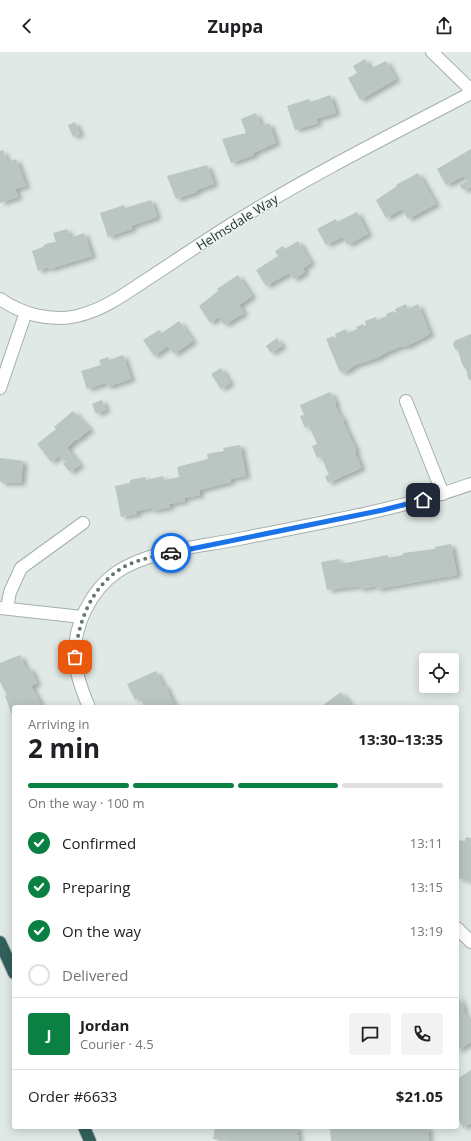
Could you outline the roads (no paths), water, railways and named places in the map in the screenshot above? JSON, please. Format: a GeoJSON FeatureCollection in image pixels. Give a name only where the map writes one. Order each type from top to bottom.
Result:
{"type":"FeatureCollection","features":[{"type":"Feature","properties":{"kind":"highway"},"geometry":{"type":"LineString","coordinates":[[0,942],[12,969]]}},
{"type":"Feature","properties":{"kind":"highway"},"geometry":{"type":"LineString","coordinates":[[85,1129],[90,1141]]}},
{"type":"Feature","properties":{"kind":"street"},"geometry":{"type":"LineString","coordinates":[[432,52],[471,92]]}},
{"type":"Feature","properties":{"kind":"street","name":"Helmsdale Way"},"geometry":{"type":"LineString","coordinates":[[0,299],[13,308],[41,317],[76,316],[93,311],[116,299],[237,220],[320,172],[471,92]]}},
{"type":"Feature","properties":{"kind":"street"},"geometry":{"type":"LineString","coordinates":[[0,388],[26,312]]}},
{"type":"Feature","properties":{"kind":"street"},"geometry":{"type":"LineString","coordinates":[[406,401],[443,494]]}},
{"type":"Feature","properties":{"kind":"street"},"geometry":{"type":"LineString","coordinates":[[88,705],[81,688],[75,657],[77,635],[81,621],[90,601],[102,585],[117,572],[130,564],[148,558],[383,510],[443,494],[471,484]]}},
{"type":"Feature","properties":{"kind":"street"},"geometry":{"type":"LineString","coordinates":[[81,621],[4,608],[21,568],[83,523]]}},
{"type":"Feature","properties":{"kind":"street"},"geometry":{"type":"LineString","coordinates":[[459,930],[471,942]]}}]}
